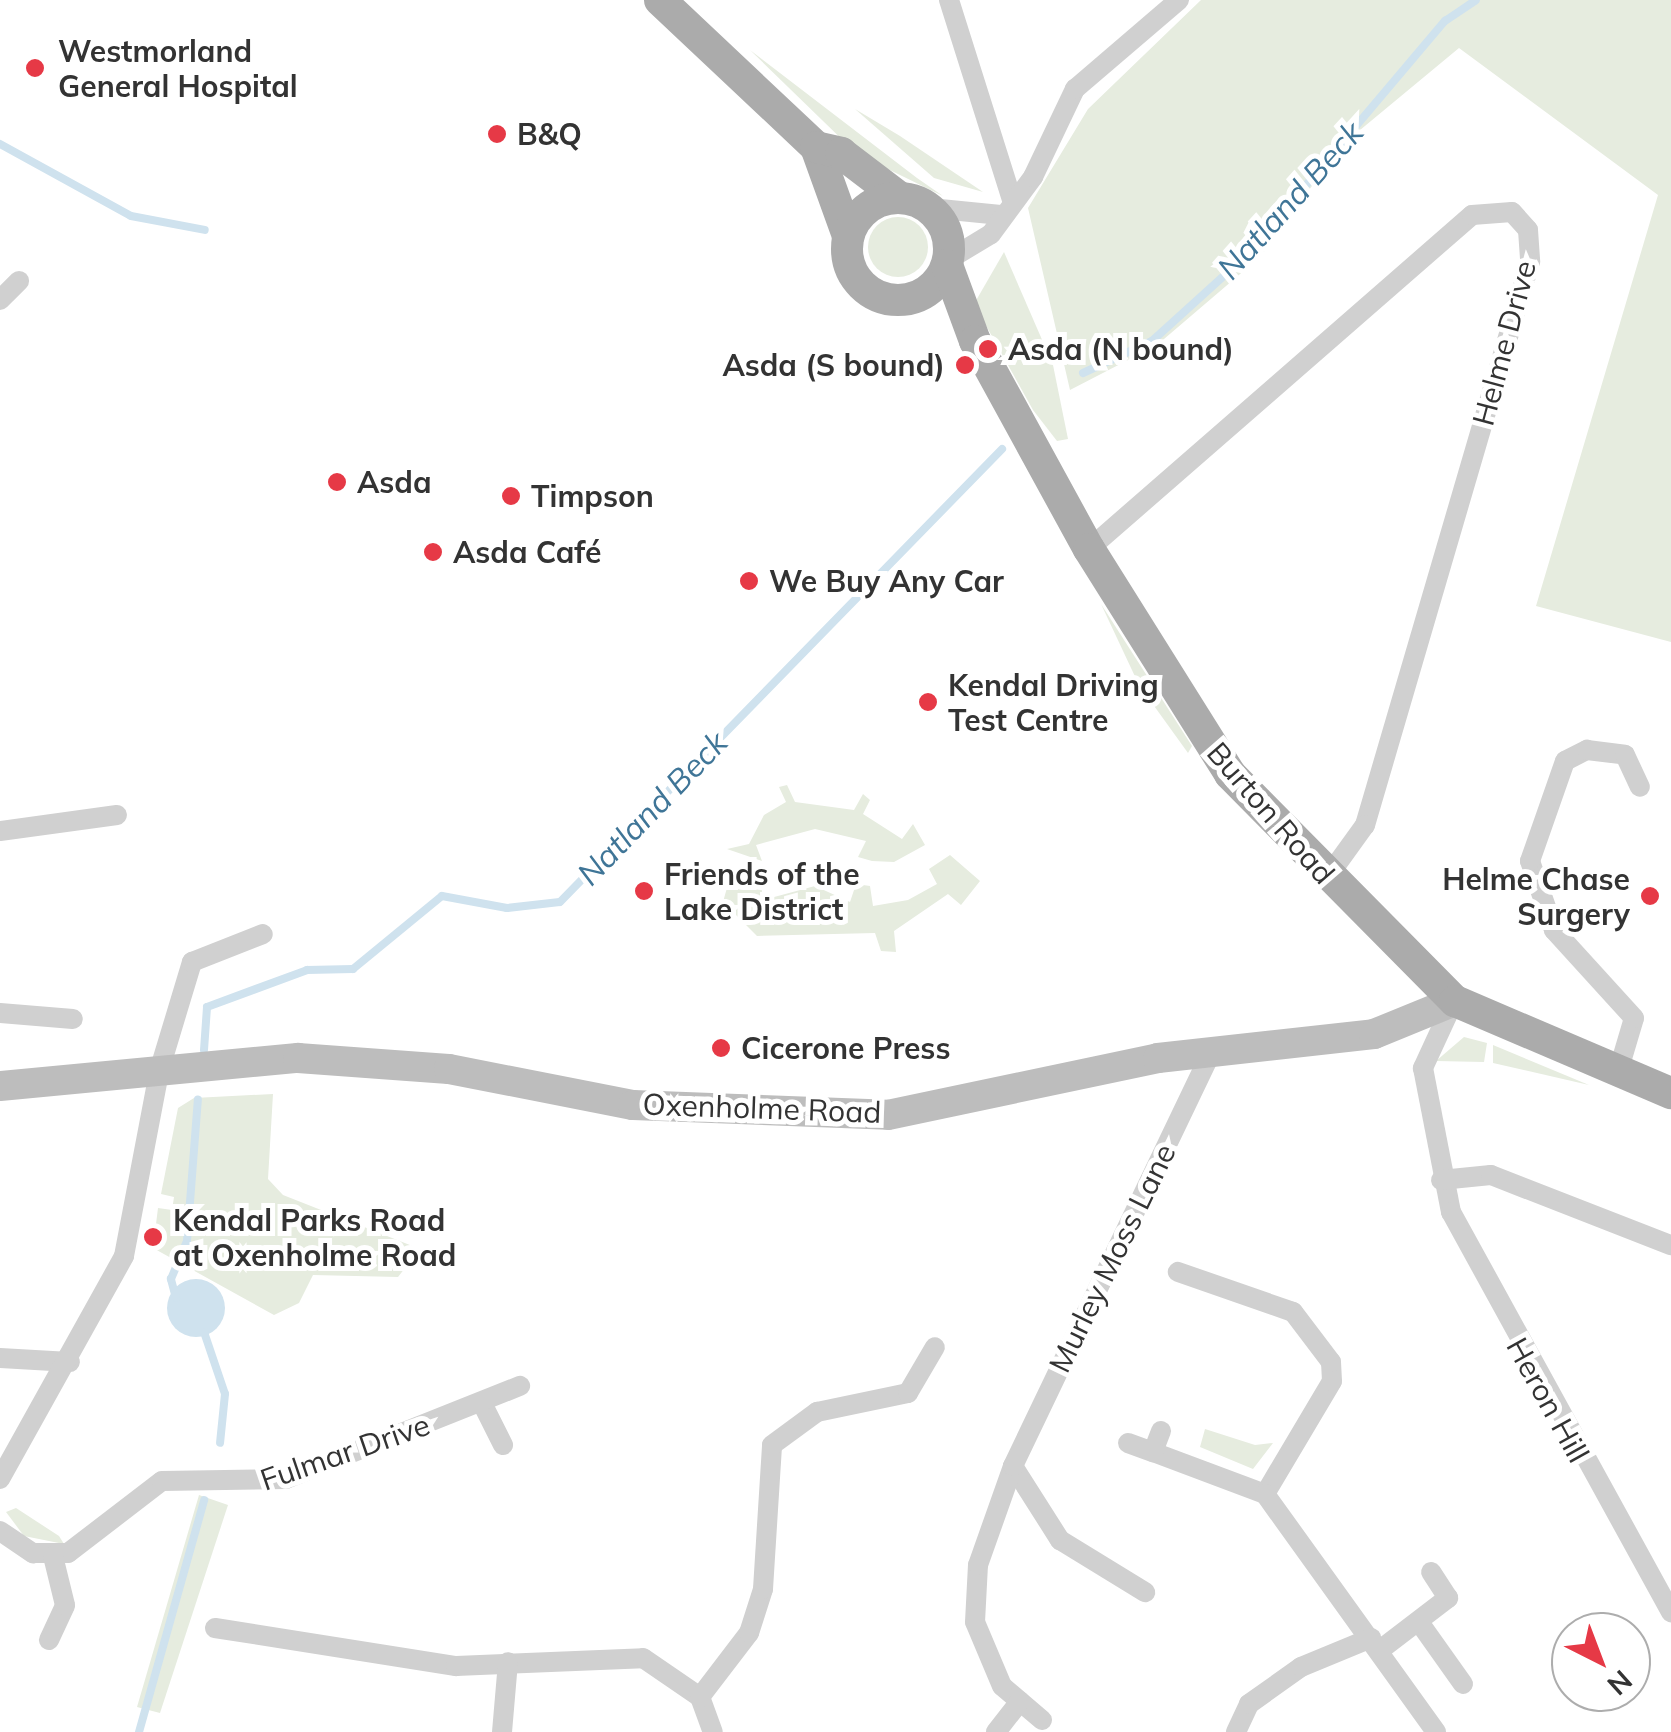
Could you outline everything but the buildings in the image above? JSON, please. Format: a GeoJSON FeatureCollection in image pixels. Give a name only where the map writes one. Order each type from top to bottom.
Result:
{"type":"FeatureCollection","features":[{"type":"Feature","properties":{"kind":"main road"},"geometry":{"type":"LineString","coordinates":[[660,0],[816,147],[848,236],[856,279],[879,297],[908,300],[932,288],[948,263],[947,232],[914,203],[841,154],[816,147]]}},
{"type":"Feature","properties":{"kind":"main road"},"geometry":{"type":"LineString","coordinates":[[848,236],[867,208],[914,203]]}},
{"type":"Feature","properties":{"kind":"main road","name":"Burton Road"},"geometry":{"type":"LineString","coordinates":[[948,263],[975,342],[1090,548],[1230,774],[1326,879],[1455,1001],[1671,1093]]}},
{"type":"Feature","properties":{"kind":"main road","name":"Burton Road"},"geometry":{"type":"LineString","coordinates":[[908,300],[975,342]]}},
{"type":"Feature","properties":{"kind":"main road","name":"Oxenholme Road"},"geometry":{"type":"LineString","coordinates":[[0,1086],[160,1068],[373,1061],[633,1105],[888,1115],[1212,1051],[1374,1034],[1455,1001]]}},
{"type":"Feature","properties":{"kind":"street"},"geometry":{"type":"LineString","coordinates":[[948,0],[1007,209]]}},
{"type":"Feature","properties":{"kind":"street"},"geometry":{"type":"LineString","coordinates":[[948,263],[967,256],[1007,209],[1075,89],[1179,0]]}},
{"type":"Feature","properties":{"kind":"street"},"geometry":{"type":"LineString","coordinates":[[914,203],[1007,209]]}},
{"type":"Feature","properties":{"kind":"street","name":"Helme Drive"},"geometry":{"type":"LineString","coordinates":[[1090,548],[1472,214],[1512,212],[1528,230],[1530,262],[1365,825],[1326,879]]}},
{"type":"Feature","properties":{"kind":"street"},"geometry":{"type":"LineString","coordinates":[[0,300],[18,281]]}},
{"type":"Feature","properties":{"kind":"street"},"geometry":{"type":"LineString","coordinates":[[1618,1072],[1634,1018],[1554,930],[1530,861],[1564,760],[1587,750],[1624,754],[1640,788]]}},
{"type":"Feature","properties":{"kind":"street"},"geometry":{"type":"LineString","coordinates":[[0,831],[118,815]]}},
{"type":"Feature","properties":{"kind":"street"},"geometry":{"type":"LineString","coordinates":[[0,1479],[70,1362],[133,1232],[160,1068],[192,962],[263,934]]}},
{"type":"Feature","properties":{"kind":"street","name":"Heron Hill"},"geometry":{"type":"LineString","coordinates":[[1455,1001],[1424,1052],[1441,1180],[1478,1272],[1671,1613]]}},
{"type":"Feature","properties":{"kind":"street"},"geometry":{"type":"LineString","coordinates":[[0,1013],[73,1019]]}},
{"type":"Feature","properties":{"kind":"street","name":"Murley Moss Lane"},"geometry":{"type":"LineString","coordinates":[[1042,1720],[1002,1686],[975,1622],[978,1566],[1013,1466],[1212,1051]]}},
{"type":"Feature","properties":{"kind":"street"},"geometry":{"type":"LineString","coordinates":[[1441,1180],[1490,1175],[1671,1245]]}},
{"type":"Feature","properties":{"kind":"street"},"geometry":{"type":"LineString","coordinates":[[1178,1272],[1203,1271],[1293,1312],[1332,1362],[1332,1380],[1266,1494]]}},
{"type":"Feature","properties":{"kind":"street"},"geometry":{"type":"LineString","coordinates":[[700,1697],[750,1633],[763,1588],[772,1444],[817,1412],[908,1393],[935,1347]]}},
{"type":"Feature","properties":{"kind":"street"},"geometry":{"type":"LineString","coordinates":[[0,1358],[70,1362]]}},
{"type":"Feature","properties":{"kind":"street","name":"Fulmar Drive"},"geometry":{"type":"LineString","coordinates":[[53,1556],[78,1548],[162,1480],[267,1484],[520,1386]]}},
{"type":"Feature","properties":{"kind":"street"},"geometry":{"type":"LineString","coordinates":[[482,1403],[503,1444]]}},
{"type":"Feature","properties":{"kind":"street"},"geometry":{"type":"LineString","coordinates":[[1153,1452],[1161,1431]]}},
{"type":"Feature","properties":{"kind":"street"},"geometry":{"type":"LineString","coordinates":[[1128,1442],[1266,1494],[1436,1732]]}},
{"type":"Feature","properties":{"kind":"street"},"geometry":{"type":"LineString","coordinates":[[1013,1466],[1060,1540],[1145,1592]]}},
{"type":"Feature","properties":{"kind":"street"},"geometry":{"type":"LineString","coordinates":[[0,1532],[53,1556],[66,1605],[49,1640]]}},
{"type":"Feature","properties":{"kind":"street"},"geometry":{"type":"LineString","coordinates":[[1236,1732],[1249,1704],[1302,1667],[1376,1644],[1419,1622],[1448,1598],[1431,1572]]}},
{"type":"Feature","properties":{"kind":"street"},"geometry":{"type":"LineString","coordinates":[[1419,1622],[1463,1684]]}},
{"type":"Feature","properties":{"kind":"street"},"geometry":{"type":"LineString","coordinates":[[215,1628],[410,1662],[643,1658],[700,1697],[713,1732]]}},
{"type":"Feature","properties":{"kind":"street"},"geometry":{"type":"LineString","coordinates":[[502,1732],[508,1662]]}},
{"type":"Feature","properties":{"kind":"street"},"geometry":{"type":"LineString","coordinates":[[996,1732],[1020,1701]]}},
{"type":"Feature","properties":{"kind":"shaded area"},"geometry":{"type":"Polygon","coordinates":[[[1201,0],[1671,0],[1671,642],[1536,606],[1658,195],[1459,48],[1342,145],[1260,257],[1157,345],[1070,390],[1028,208],[1088,109],[1201,0]]]}},
{"type":"Feature","properties":{"kind":"shaded area"},"geometry":{"type":"Polygon","coordinates":[[[750,50],[917,178],[943,196],[857,154],[750,50]]]}},
{"type":"Feature","properties":{"kind":"shaded area"},"geometry":{"type":"Polygon","coordinates":[[[855,109],[900,136],[983,192],[934,178],[855,109]]]}},
{"type":"Feature","properties":{"kind":"shaded area"},"geometry":{"type":"Polygon","coordinates":[[[898,217],[919,226],[928,247],[919,268],[898,277],[877,268],[868,247],[877,226],[898,217]]]}},
{"type":"Feature","properties":{"kind":"shaded area"},"geometry":{"type":"Polygon","coordinates":[[[1004,252],[1053,365],[1068,439],[1057,441],[1033,410],[974,304],[1004,252]]]}},
{"type":"Feature","properties":{"kind":"shaded area"},"geometry":{"type":"Polygon","coordinates":[[[1101,604],[1192,746],[1188,753],[1139,685],[1101,604]]]}},
{"type":"Feature","properties":{"kind":"shaded area"},"geometry":{"type":"Polygon","coordinates":[[[787,785],[795,802],[854,810],[863,794],[870,800],[863,814],[902,839],[913,824],[925,845],[894,862],[872,861],[858,857],[866,841],[815,829],[756,845],[762,861],[727,849],[749,844],[764,815],[786,802],[779,787],[787,785]]]}},
{"type":"Feature","properties":{"kind":"shaded area"},"geometry":{"type":"Polygon","coordinates":[[[950,855],[980,881],[961,905],[948,894],[894,931],[896,952],[881,951],[875,933],[757,936],[723,902],[730,877],[761,884],[763,900],[815,886],[850,902],[856,884],[870,886],[873,906],[908,900],[937,884],[929,869],[950,855]]]}},
{"type":"Feature","properties":{"kind":"shaded area"},"geometry":{"type":"Polygon","coordinates":[[[1464,1037],[1487,1043],[1484,1062],[1436,1061],[1464,1037]]]}},
{"type":"Feature","properties":{"kind":"shaded area"},"geometry":{"type":"Polygon","coordinates":[[[1493,1045],[1589,1085],[1493,1063],[1493,1045]]]}},
{"type":"Feature","properties":{"kind":"shaded area"},"geometry":{"type":"Polygon","coordinates":[[[273,1094],[268,1179],[283,1195],[420,1249],[398,1277],[313,1275],[299,1303],[274,1315],[153,1248],[158,1208],[172,1210],[174,1197],[161,1194],[178,1108],[194,1098],[273,1094]]]}},
{"type":"Feature","properties":{"kind":"shaded area"},"geometry":{"type":"Polygon","coordinates":[[[1205,1429],[1255,1445],[1273,1443],[1253,1469],[1200,1447],[1205,1429]]]}},
{"type":"Feature","properties":{"kind":"shaded area"},"geometry":{"type":"Polygon","coordinates":[[[199,1495],[228,1505],[160,1713],[137,1707],[199,1495]]]}},
{"type":"Feature","properties":{"kind":"shaded area"},"geometry":{"type":"Polygon","coordinates":[[[16,1508],[59,1536],[64,1544],[24,1536],[6,1512],[16,1508]]]}},
{"type":"Feature","properties":{"kind":"water"},"geometry":{"type":"Polygon","coordinates":[[[196,1279],[216,1288],[225,1308],[216,1328],[196,1337],[176,1328],[167,1308],[176,1288],[196,1279]]]}},
{"type":"Feature","properties":{"kind":"waterway","name":"Natland Beck"},"geometry":{"type":"LineString","coordinates":[[1083,373],[1152,341],[1247,255],[1445,21],[1476,0]]}},
{"type":"Feature","properties":{"kind":"waterway"},"geometry":{"type":"LineString","coordinates":[[0,144],[131,216],[205,230]]}},
{"type":"Feature","properties":{"kind":"waterway","name":"Natland Beck"},"geometry":{"type":"LineString","coordinates":[[204,1050],[207,1007],[307,970],[353,969],[442,896],[507,908],[560,902],[1002,449]]}},
{"type":"Feature","properties":{"kind":"waterway","name":"Natland Beck"},"geometry":{"type":"LineString","coordinates":[[176,1298],[171,1279],[187,1241],[198,1099]]}},
{"type":"Feature","properties":{"kind":"waterway","name":"Natland Beck"},"geometry":{"type":"LineString","coordinates":[[204,1332],[225,1394],[220,1443]]}},
{"type":"Feature","properties":{"kind":"waterway","name":"Natland Beck"},"geometry":{"type":"LineString","coordinates":[[139,1732],[204,1500]]}},
{"type":"Feature","properties":{"kind":"place","name":"Westmorland General Hospital"},"geometry":{"type":"Point","coordinates":[35,68]}},
{"type":"Feature","properties":{"kind":"place","name":"B&Q"},"geometry":{"type":"Point","coordinates":[497,134]}},
{"type":"Feature","properties":{"kind":"place","name":"Asda (N bound)"},"geometry":{"type":"Point","coordinates":[988,349]}},
{"type":"Feature","properties":{"kind":"place","name":"Asda (S bound)"},"geometry":{"type":"Point","coordinates":[965,365]}},
{"type":"Feature","properties":{"kind":"place","name":"Asda"},"geometry":{"type":"Point","coordinates":[337,482]}},
{"type":"Feature","properties":{"kind":"place","name":"Timpson"},"geometry":{"type":"Point","coordinates":[511,496]}},
{"type":"Feature","properties":{"kind":"place","name":"Asda Café"},"geometry":{"type":"Point","coordinates":[433,552]}},
{"type":"Feature","properties":{"kind":"place","name":"We Buy Any Car"},"geometry":{"type":"Point","coordinates":[749,581]}},
{"type":"Feature","properties":{"kind":"place","name":"Kendal Driving Test Centre"},"geometry":{"type":"Point","coordinates":[928,702]}},
{"type":"Feature","properties":{"kind":"place","name":"Friends of the Lake District"},"geometry":{"type":"Point","coordinates":[644,891]}},
{"type":"Feature","properties":{"kind":"place","name":"Helme Chase Surgery"},"geometry":{"type":"Point","coordinates":[1650,896]}},
{"type":"Feature","properties":{"kind":"place","name":"Cicerone Press"},"geometry":{"type":"Point","coordinates":[721,1048]}},
{"type":"Feature","properties":{"kind":"place","name":"Kendal Parks Road at Oxenholme Road"},"geometry":{"type":"Point","coordinates":[153,1237]}}]}
